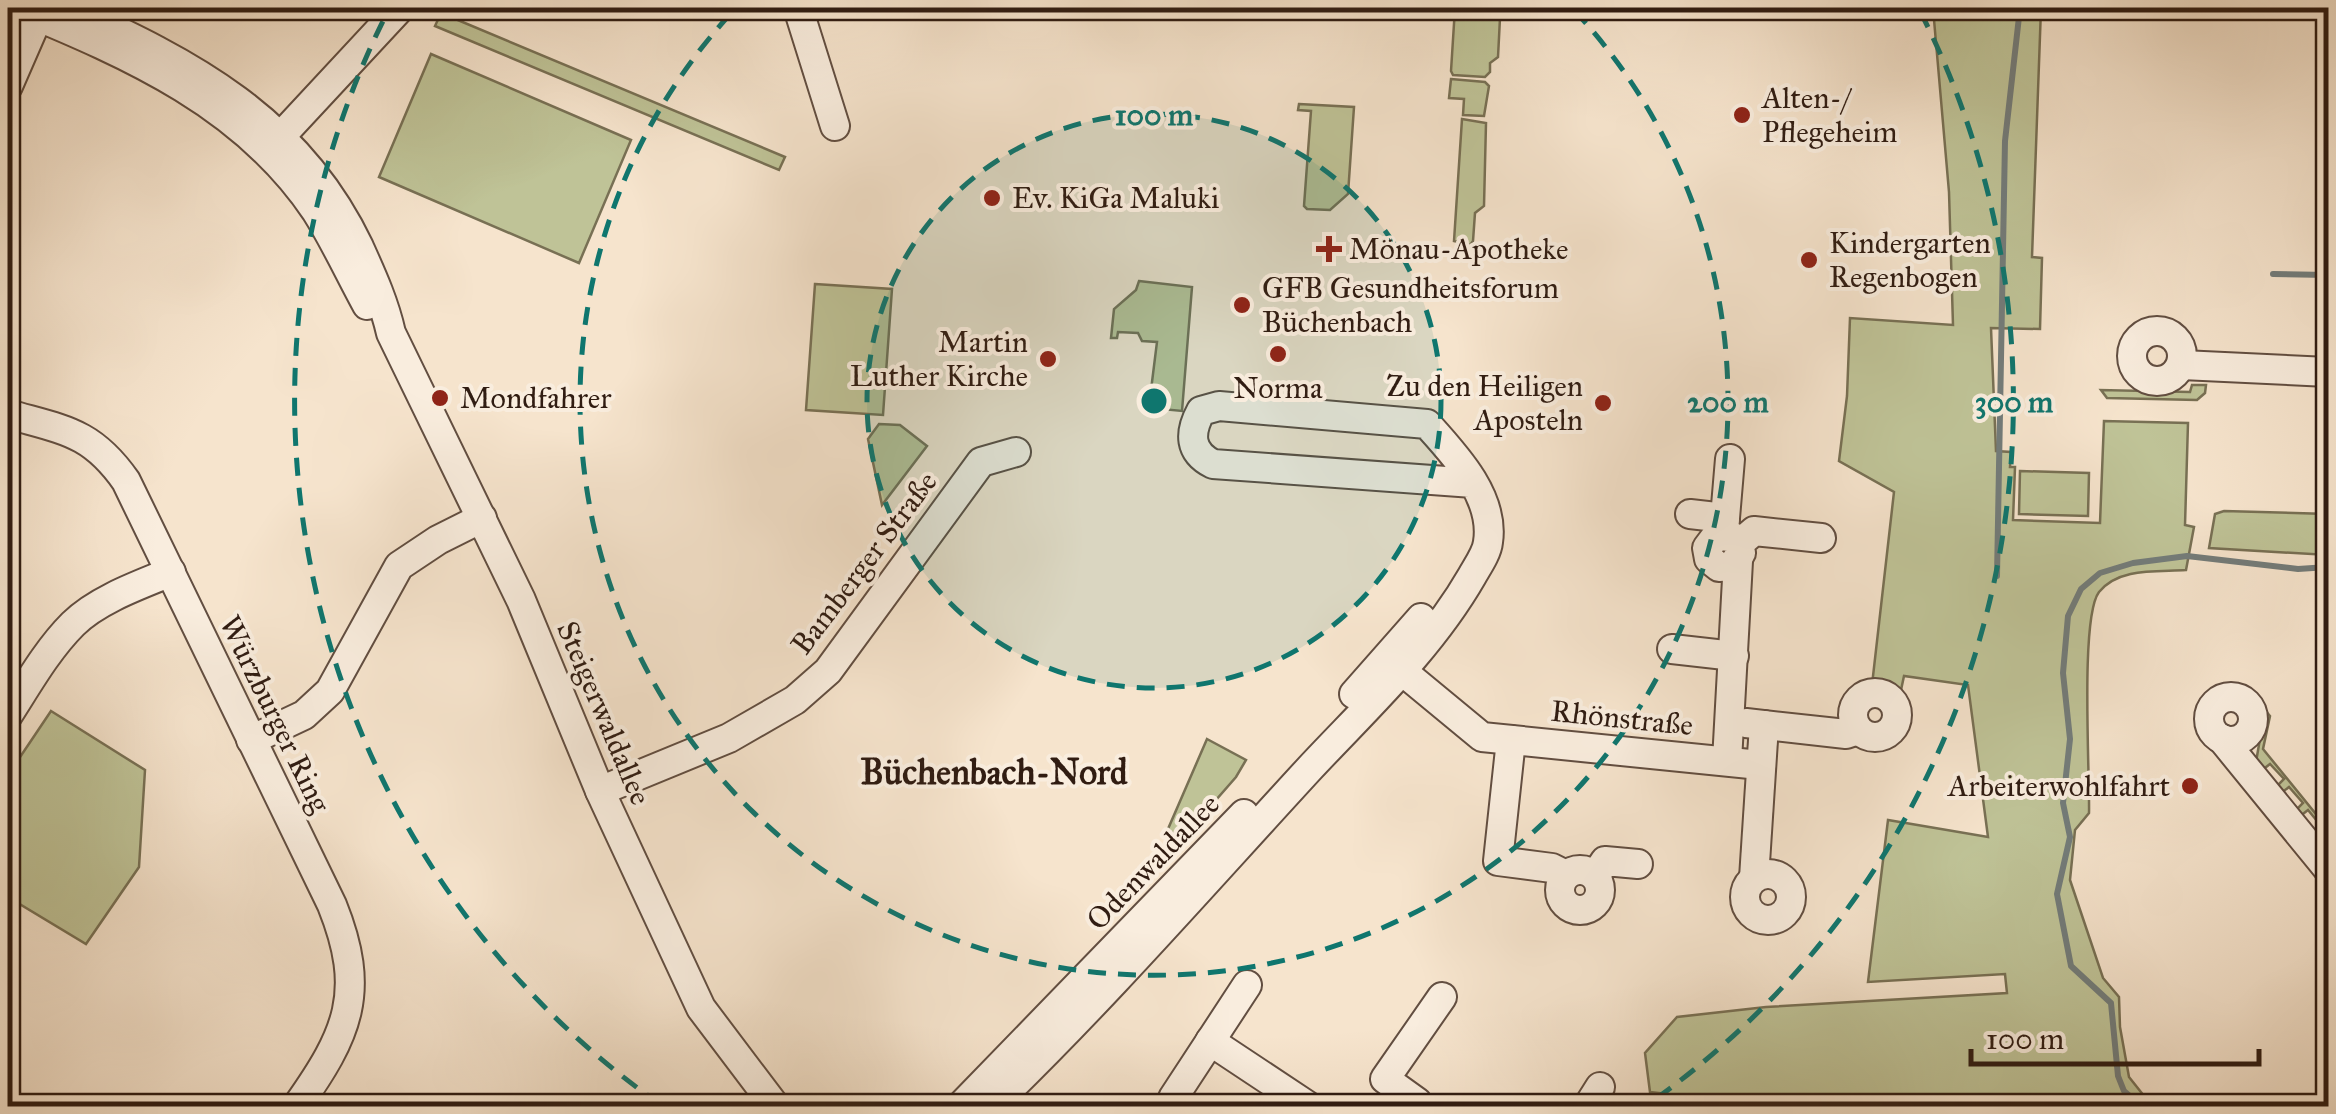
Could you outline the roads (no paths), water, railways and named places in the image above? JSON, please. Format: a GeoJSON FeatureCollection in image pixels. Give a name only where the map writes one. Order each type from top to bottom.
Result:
{"type":"FeatureCollection","features":[{"type":"Feature","properties":{"kind":"street","name":"Steigerwaldallee"},"geometry":{"type":"LineString","coordinates":[[68,8],[181,61],[228,91],[274,143]]}},
{"type":"Feature","properties":{"kind":"street"},"geometry":{"type":"LineString","coordinates":[[274,143],[400,8]]}},
{"type":"Feature","properties":{"kind":"street"},"geometry":{"type":"LineString","coordinates":[[798,8],[835,126]]}},
{"type":"Feature","properties":{"kind":"street","name":"Steigerwaldallee"},"geometry":{"type":"LineString","coordinates":[[32,10],[166,75],[274,143],[318,176],[346,220],[384,300],[391,333],[521,600],[600,790],[702,1008],[775,1106]]}},
{"type":"Feature","properties":{"kind":"street"},"geometry":{"type":"LineString","coordinates":[[8,86],[32,10]]}},
{"type":"Feature","properties":{"kind":"street"},"geometry":{"type":"LineString","coordinates":[[2182,365],[2328,372]]}},
{"type":"Feature","properties":{"kind":"street","name":"Odenwaldallee"},"geometry":{"type":"LineString","coordinates":[[961,1106],[1458,600],[1488,544],[1486,511],[1473,484],[1428,424],[1219,406],[1201,411],[1192,443],[1198,454],[1213,464],[1473,484]]}},
{"type":"Feature","properties":{"kind":"street","name":"Würzburger Ring"},"geometry":{"type":"LineString","coordinates":[[8,414],[88,439],[126,481],[346,939],[351,989],[344,1024],[331,1058],[296,1106]]}},
{"type":"Feature","properties":{"kind":"street","name":"Bamberger Straße"},"geometry":{"type":"LineString","coordinates":[[600,790],[730,738],[795,700],[828,671],[981,462],[1016,452]]}},
{"type":"Feature","properties":{"kind":"street","name":"Rhönstraße"},"geometry":{"type":"LineString","coordinates":[[1727,761],[1734,656],[1730,459]]}},
{"type":"Feature","properties":{"kind":"street"},"geometry":{"type":"LineString","coordinates":[[1690,514],[1731,539],[1754,531],[1822,538]]}},
{"type":"Feature","properties":{"kind":"street"},"geometry":{"type":"LineString","coordinates":[[252,740],[304,715],[330,691],[399,566],[482,518]]}},
{"type":"Feature","properties":{"kind":"street"},"geometry":{"type":"LineString","coordinates":[[8,714],[56,642],[76,621],[100,605],[170,572]]}},
{"type":"Feature","properties":{"kind":"street"},"geometry":{"type":"LineString","coordinates":[[1672,649],[1734,656]]}},
{"type":"Feature","properties":{"kind":"street","name":"Rhönstraße"},"geometry":{"type":"LineString","coordinates":[[1394,664],[1482,737],[1760,764]]}},
{"type":"Feature","properties":{"kind":"street","name":"Odenwaldallee"},"geometry":{"type":"LineString","coordinates":[[992,1106],[1173,921],[1394,664]]}},
{"type":"Feature","properties":{"kind":"street","name":"Rhönstraße"},"geometry":{"type":"LineString","coordinates":[[1730,721],[1846,734],[1858,730]]}},
{"type":"Feature","properties":{"kind":"street"},"geometry":{"type":"LineString","coordinates":[[1754,878],[1764,725]]}},
{"type":"Feature","properties":{"kind":"street"},"geometry":{"type":"LineString","coordinates":[[2222,739],[2328,869]]}},
{"type":"Feature","properties":{"kind":"street","name":"Rhönstraße"},"geometry":{"type":"LineString","coordinates":[[1511,740],[1498,861],[1552,868],[1566,875],[1584,870],[1595,876],[1605,861],[1638,864]]}},
{"type":"Feature","properties":{"kind":"street"},"geometry":{"type":"LineString","coordinates":[[1186,1106],[1174,1098],[1247,985]]}},
{"type":"Feature","properties":{"kind":"street"},"geometry":{"type":"LineString","coordinates":[[1418,1105],[1385,1079],[1442,997]]}},
{"type":"Feature","properties":{"kind":"street"},"geometry":{"type":"LineString","coordinates":[[1210,1041],[1308,1106]]}},
{"type":"Feature","properties":{"kind":"waterway"},"geometry":{"type":"LineString","coordinates":[[1997,576],[2005,141],[2020,8]]}},
{"type":"Feature","properties":{"kind":"waterway"},"geometry":{"type":"LineString","coordinates":[[2273,274],[2328,275]]}},
{"type":"Feature","properties":{"kind":"waterway"},"geometry":{"type":"LineString","coordinates":[[2141,1106],[2124,1091],[2118,1076],[2111,1003],[2071,966],[2057,894],[2070,837],[2063,803],[2070,739],[2063,673],[2068,616],[2081,589],[2100,573],[2133,563],[2187,556],[2298,569],[2328,567]]}},
{"type":"Feature","properties":{"kind":"place","name":"Alten-/ Pflegeheim"},"geometry":{"type":"Point","coordinates":[1742,115]}},
{"type":"Feature","properties":{"kind":"place","name":"Ev. KiGa Maluki"},"geometry":{"type":"Point","coordinates":[992,198]}},
{"type":"Feature","properties":{"kind":"place","name":"Mönau-Apotheke"},"geometry":{"type":"Point","coordinates":[1329,249]}},
{"type":"Feature","properties":{"kind":"place","name":"Kindergarten Regenbogen"},"geometry":{"type":"Point","coordinates":[1809,260]}},
{"type":"Feature","properties":{"kind":"place","name":"GFB Gesundheitsforum Büchenbach"},"geometry":{"type":"Point","coordinates":[1242,305]}},
{"type":"Feature","properties":{"kind":"place","name":"Norma"},"geometry":{"type":"Point","coordinates":[1278,354]}},
{"type":"Feature","properties":{"kind":"place","name":"Martin Luther Kirche"},"geometry":{"type":"Point","coordinates":[1048,359]}},
{"type":"Feature","properties":{"kind":"place","name":"Mondfahrer"},"geometry":{"type":"Point","coordinates":[440,398]}},
{"type":"Feature","properties":{"kind":"place","name":"Zu den Heiligen Aposteln"},"geometry":{"type":"Point","coordinates":[1603,403]}},
{"type":"Feature","properties":{"kind":"place","name":"Arbeiterwohlfahrt"},"geometry":{"type":"Point","coordinates":[2190,786]}},
{"type":"Feature","properties":{"kind":"district","name":"Büchenbach-Nord"},"geometry":{"type":"Point","coordinates":[994,772]}}]}
